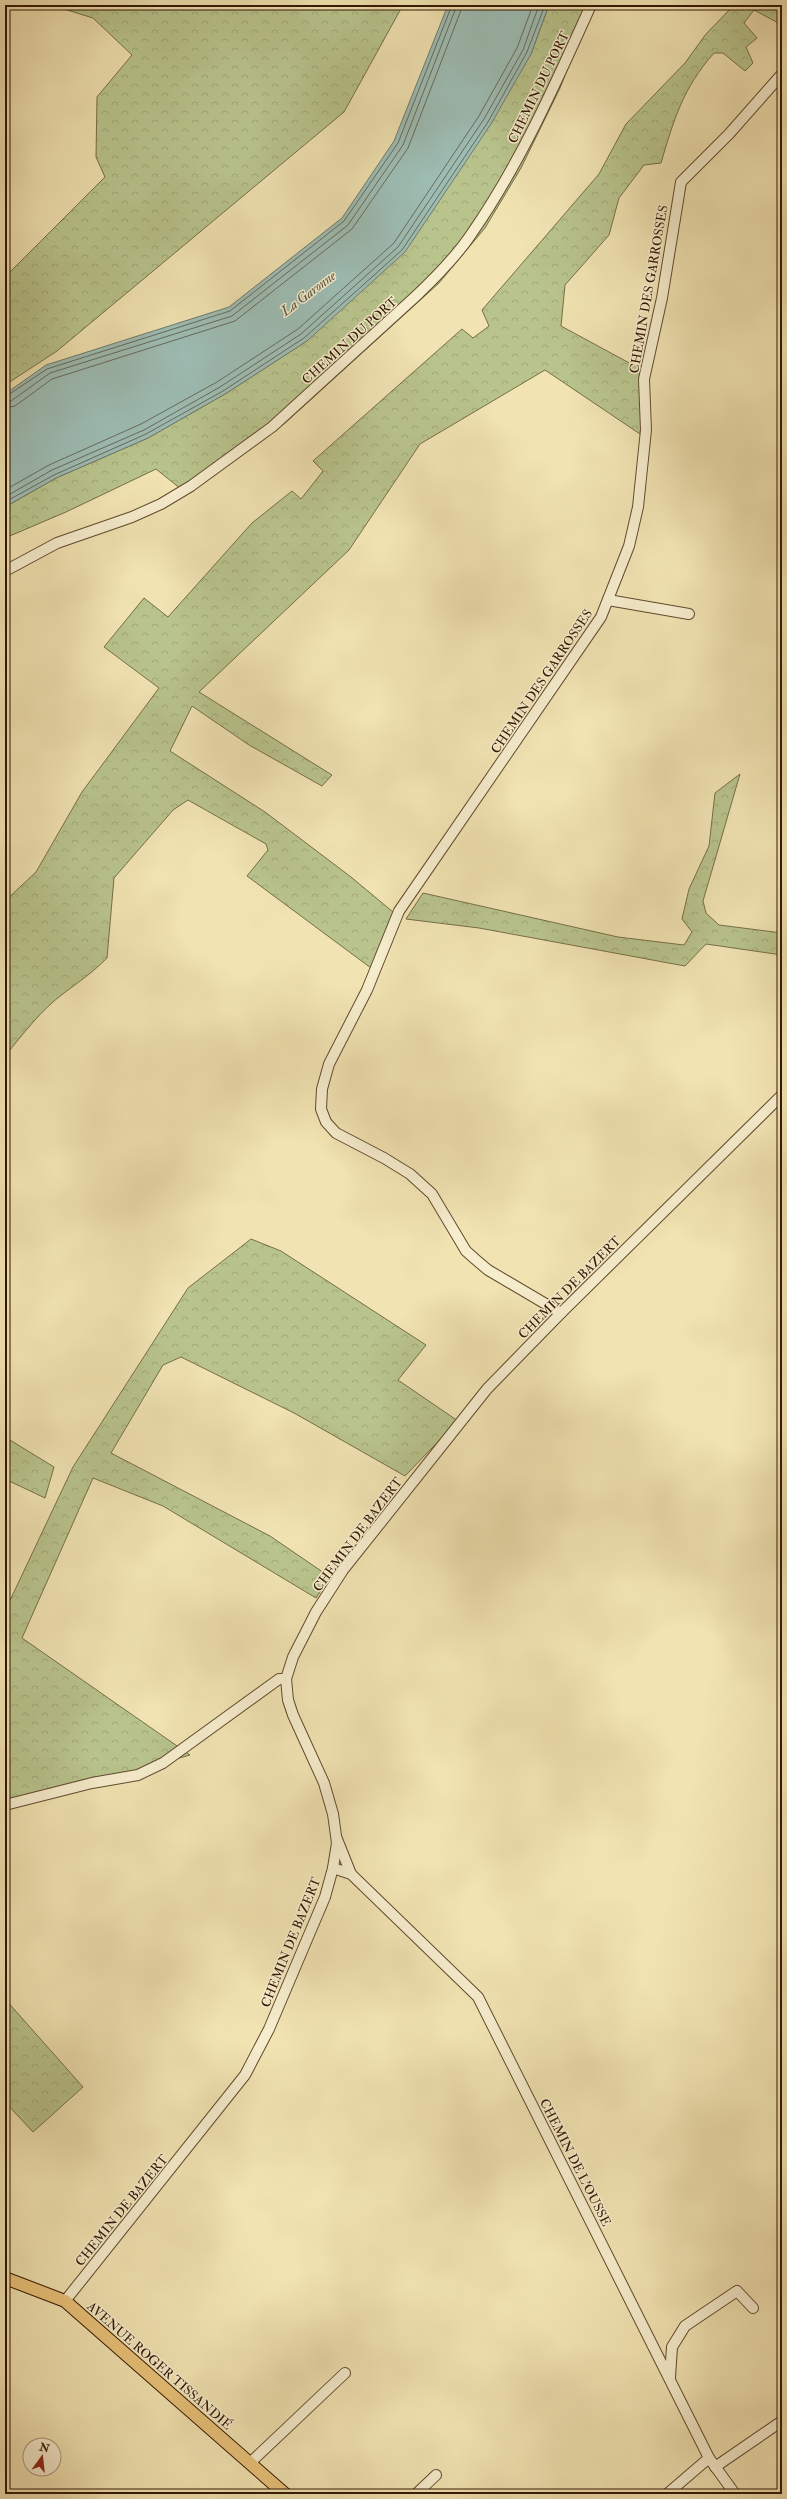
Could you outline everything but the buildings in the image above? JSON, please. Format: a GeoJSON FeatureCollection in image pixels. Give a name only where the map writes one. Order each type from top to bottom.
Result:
{"type":"FeatureCollection","features":[{"type":"Feature","properties":{"kind":"main road","name":"AVENUE ROGER TISSANDIÉ"},"geometry":{"type":"LineString","coordinates":[[5,2278],[65,2301],[285,2494]]}},
{"type":"Feature","properties":{"kind":"street","name":"CHEMIN DU PORT"},"geometry":{"type":"LineString","coordinates":[[5,571],[57,543],[132,517],[161,504],[191,486],[272,427],[439,274],[472,234],[515,163],[556,82],[591,5]]}},
{"type":"Feature","properties":{"kind":"street","name":"CHEMIN DES GARROSSES"},"geometry":{"type":"LineString","coordinates":[[561,1313],[488,1270],[474,1259],[466,1251],[432,1194],[410,1174],[384,1158],[336,1133],[326,1122],[321,1108],[322,1089],[329,1064],[367,990],[399,911],[601,617],[629,546],[638,507],[646,430],[644,379],[662,298],[681,182],[729,134],[782,74]]}},
{"type":"Feature","properties":{"kind":"street"},"geometry":{"type":"LineString","coordinates":[[608,600],[689,614]]}},
{"type":"Feature","properties":{"kind":"street","name":"CHEMIN DE BAZERT"},"geometry":{"type":"LineString","coordinates":[[65,2301],[245,2075],[269,2029],[307,1942],[334,1868],[336,1837],[333,1814],[324,1783],[293,1715],[288,1700],[286,1679],[293,1657],[316,1612],[343,1570],[488,1389],[561,1313],[782,1095]]}},
{"type":"Feature","properties":{"kind":"street"},"geometry":{"type":"LineString","coordinates":[[5,1805],[92,1783],[138,1775],[162,1763],[278,1679],[286,1679]]}},
{"type":"Feature","properties":{"kind":"street","name":"CHEMIN DE L'OUSSE"},"geometry":{"type":"LineString","coordinates":[[336,1837],[351,1874],[478,1997],[709,2458],[735,2494]]}},
{"type":"Feature","properties":{"kind":"street","name":"CHEMIN DE L'OUSSE"},"geometry":{"type":"LineString","coordinates":[[334,1868],[351,1874]]}},
{"type":"Feature","properties":{"kind":"street"},"geometry":{"type":"LineString","coordinates":[[670,2380],[672,2347],[688,2323],[738,2291],[753,2308]]}},
{"type":"Feature","properties":{"kind":"street"},"geometry":{"type":"LineString","coordinates":[[250,2463],[345,2373]]}},
{"type":"Feature","properties":{"kind":"street"},"geometry":{"type":"LineString","coordinates":[[715,2467],[782,2421]]}},
{"type":"Feature","properties":{"kind":"street"},"geometry":{"type":"LineString","coordinates":[[667,2494],[709,2458]]}},
{"type":"Feature","properties":{"kind":"street"},"geometry":{"type":"LineString","coordinates":[[416,2494],[436,2475]]}},
{"type":"Feature","properties":{"kind":"green space"},"geometry":{"type":"Polygon","coordinates":[[[51,5],[403,5],[344,112],[57,351],[5,385],[5,277],[105,177],[96,157],[97,97],[132,55],[93,18],[51,5]]]}},
{"type":"Feature","properties":{"kind":"green space"},"geometry":{"type":"Polygon","coordinates":[[[549,5],[593,5],[560,88],[521,168],[485,228],[439,283],[284,424],[228,455],[181,489],[156,469],[66,512],[5,538],[5,507],[56,478],[148,438],[225,394],[307,341],[531,54],[549,5]]]}},
{"type":"Feature","properties":{"kind":"green space"},"geometry":{"type":"Polygon","coordinates":[[[734,5],[777,5],[782,8],[782,25],[754,10],[744,23],[757,38],[746,47],[753,63],[745,71],[723,53],[714,53],[703,66],[687,92],[675,118],[661,163],[644,165],[619,198],[609,235],[565,285],[561,326],[646,372],[640,434],[545,370],[420,444],[349,550],[199,692],[332,775],[322,786],[249,745],[192,706],[170,751],[265,812],[351,877],[393,912],[371,968],[247,876],[268,850],[266,844],[188,800],[173,810],[114,878],[107,958],[91,973],[48,1007],[5,1056],[5,901],[36,872],[82,792],[159,688],[104,647],[144,598],[168,617],[252,523],[292,491],[301,499],[323,471],[313,461],[462,329],[473,338],[489,326],[482,310],[599,174],[626,124],[685,63],[706,34],[734,5]]]}},
{"type":"Feature","properties":{"kind":"green space"},"geometry":{"type":"Polygon","coordinates":[[[740,774],[703,901],[706,913],[719,925],[782,933],[782,955],[706,944],[685,966],[479,928],[406,919],[423,893],[618,937],[684,945],[692,932],[682,919],[689,889],[709,846],[715,793],[740,774]]]}},
{"type":"Feature","properties":{"kind":"green space"},"geometry":{"type":"Polygon","coordinates":[[[251,1239],[281,1251],[426,1345],[398,1380],[458,1421],[405,1476],[294,1413],[181,1357],[163,1365],[111,1453],[270,1536],[330,1577],[316,1598],[163,1506],[93,1478],[22,1638],[190,1755],[5,1808],[5,1611],[73,1467],[188,1288],[251,1239]]]}},
{"type":"Feature","properties":{"kind":"green space"},"geometry":{"type":"Polygon","coordinates":[[[5,1437],[54,1467],[45,1498],[5,1479],[5,1437]]]}},
{"type":"Feature","properties":{"kind":"green space"},"geometry":{"type":"Polygon","coordinates":[[[5,1999],[83,2087],[33,2132],[5,2102],[5,1999]]]}},
{"type":"Feature","properties":{"kind":"water","name":"La Garonne"},"geometry":{"type":"Polygon","coordinates":[[[448,5],[549,5],[531,54],[491,124],[405,252],[307,341],[225,394],[148,438],[56,478],[5,507],[5,394],[46,365],[229,307],[342,218],[394,141],[448,5]]]}}]}
